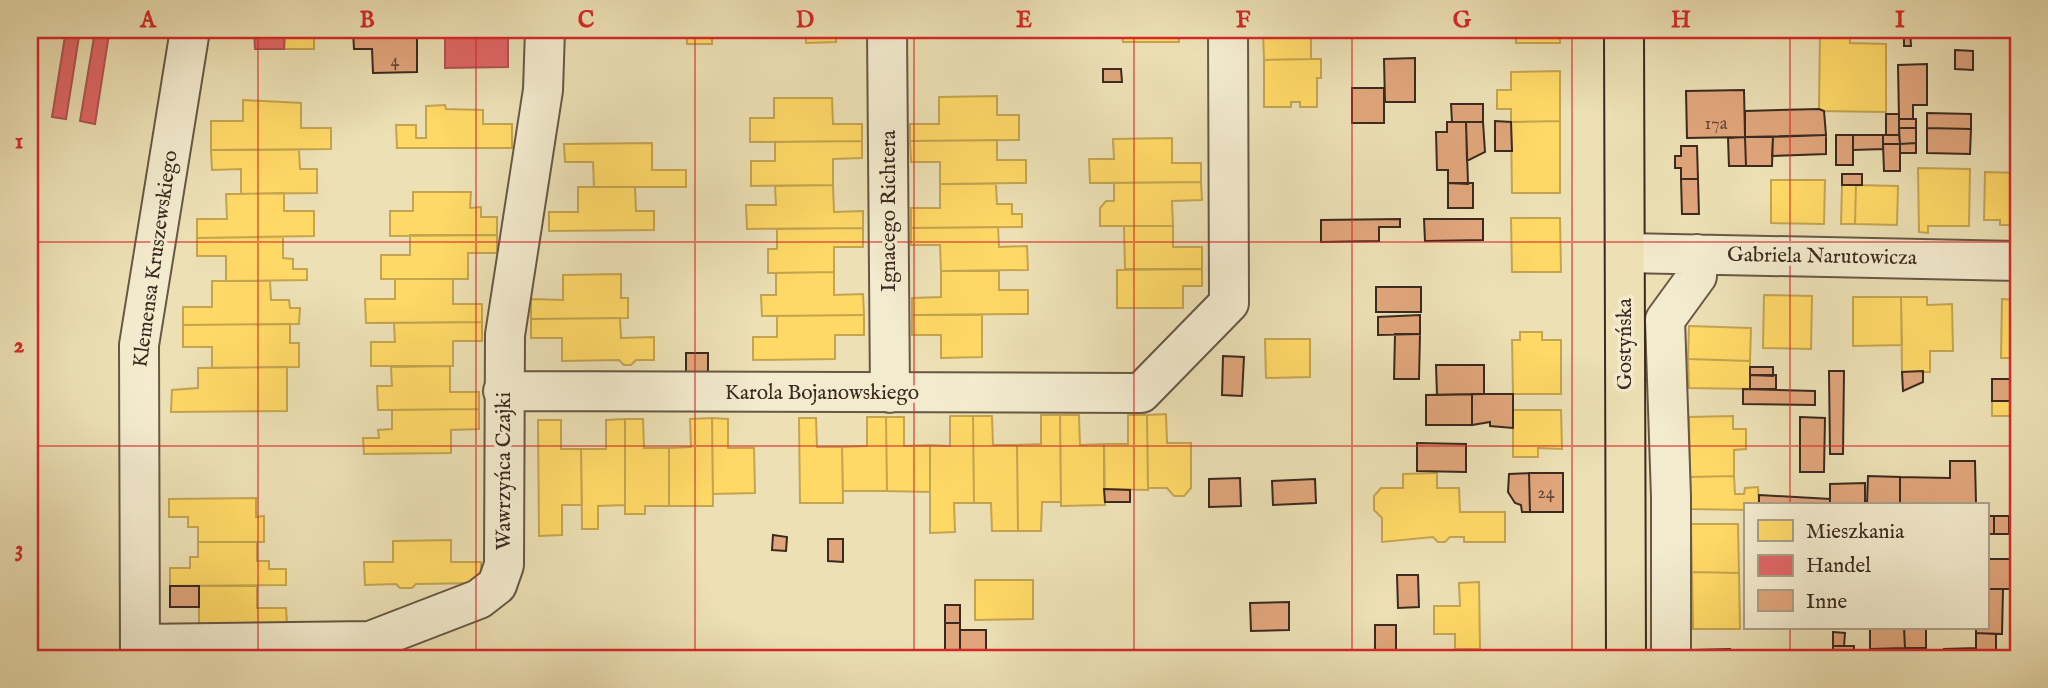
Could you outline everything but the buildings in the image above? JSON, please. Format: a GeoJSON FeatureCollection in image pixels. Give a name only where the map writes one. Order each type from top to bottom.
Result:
{"type":"FeatureCollection","features":[{"type":"Feature","properties":{"kind":"main road","name":"Gostyńska"},"geometry":{"type":"LineString","coordinates":[[1624,30],[1626,658]]}},
{"type":"Feature","properties":{"kind":"street","name":"Klemensa Kruszewskiego"},"geometry":{"type":"LineString","coordinates":[[140,651],[139,345],[190,30]]}},
{"type":"Feature","properties":{"kind":"street","name":"Wawrzyńca Czajki"},"geometry":{"type":"LineString","coordinates":[[140,651],[370,642],[479,599],[497,586],[504,565],[505,335],[543,90],[545,30]]}},
{"type":"Feature","properties":{"kind":"street","name":"Ignacego Richtera"},"geometry":{"type":"LineString","coordinates":[[887,30],[890,393]]}},
{"type":"Feature","properties":{"kind":"street","name":"Karola Bojanowskiego"},"geometry":{"type":"LineString","coordinates":[[503,391],[1141,393],[1229,303],[1228,30]]}},
{"type":"Feature","properties":{"kind":"street","name":"Gabriela Narutowicza"},"geometry":{"type":"LineString","coordinates":[[1626,253],[2018,261]]}},
{"type":"Feature","properties":{"kind":"street"},"geometry":{"type":"LineString","coordinates":[[1671,658],[1671,497],[1665,320],[1697,276],[1698,254]]}}]}
